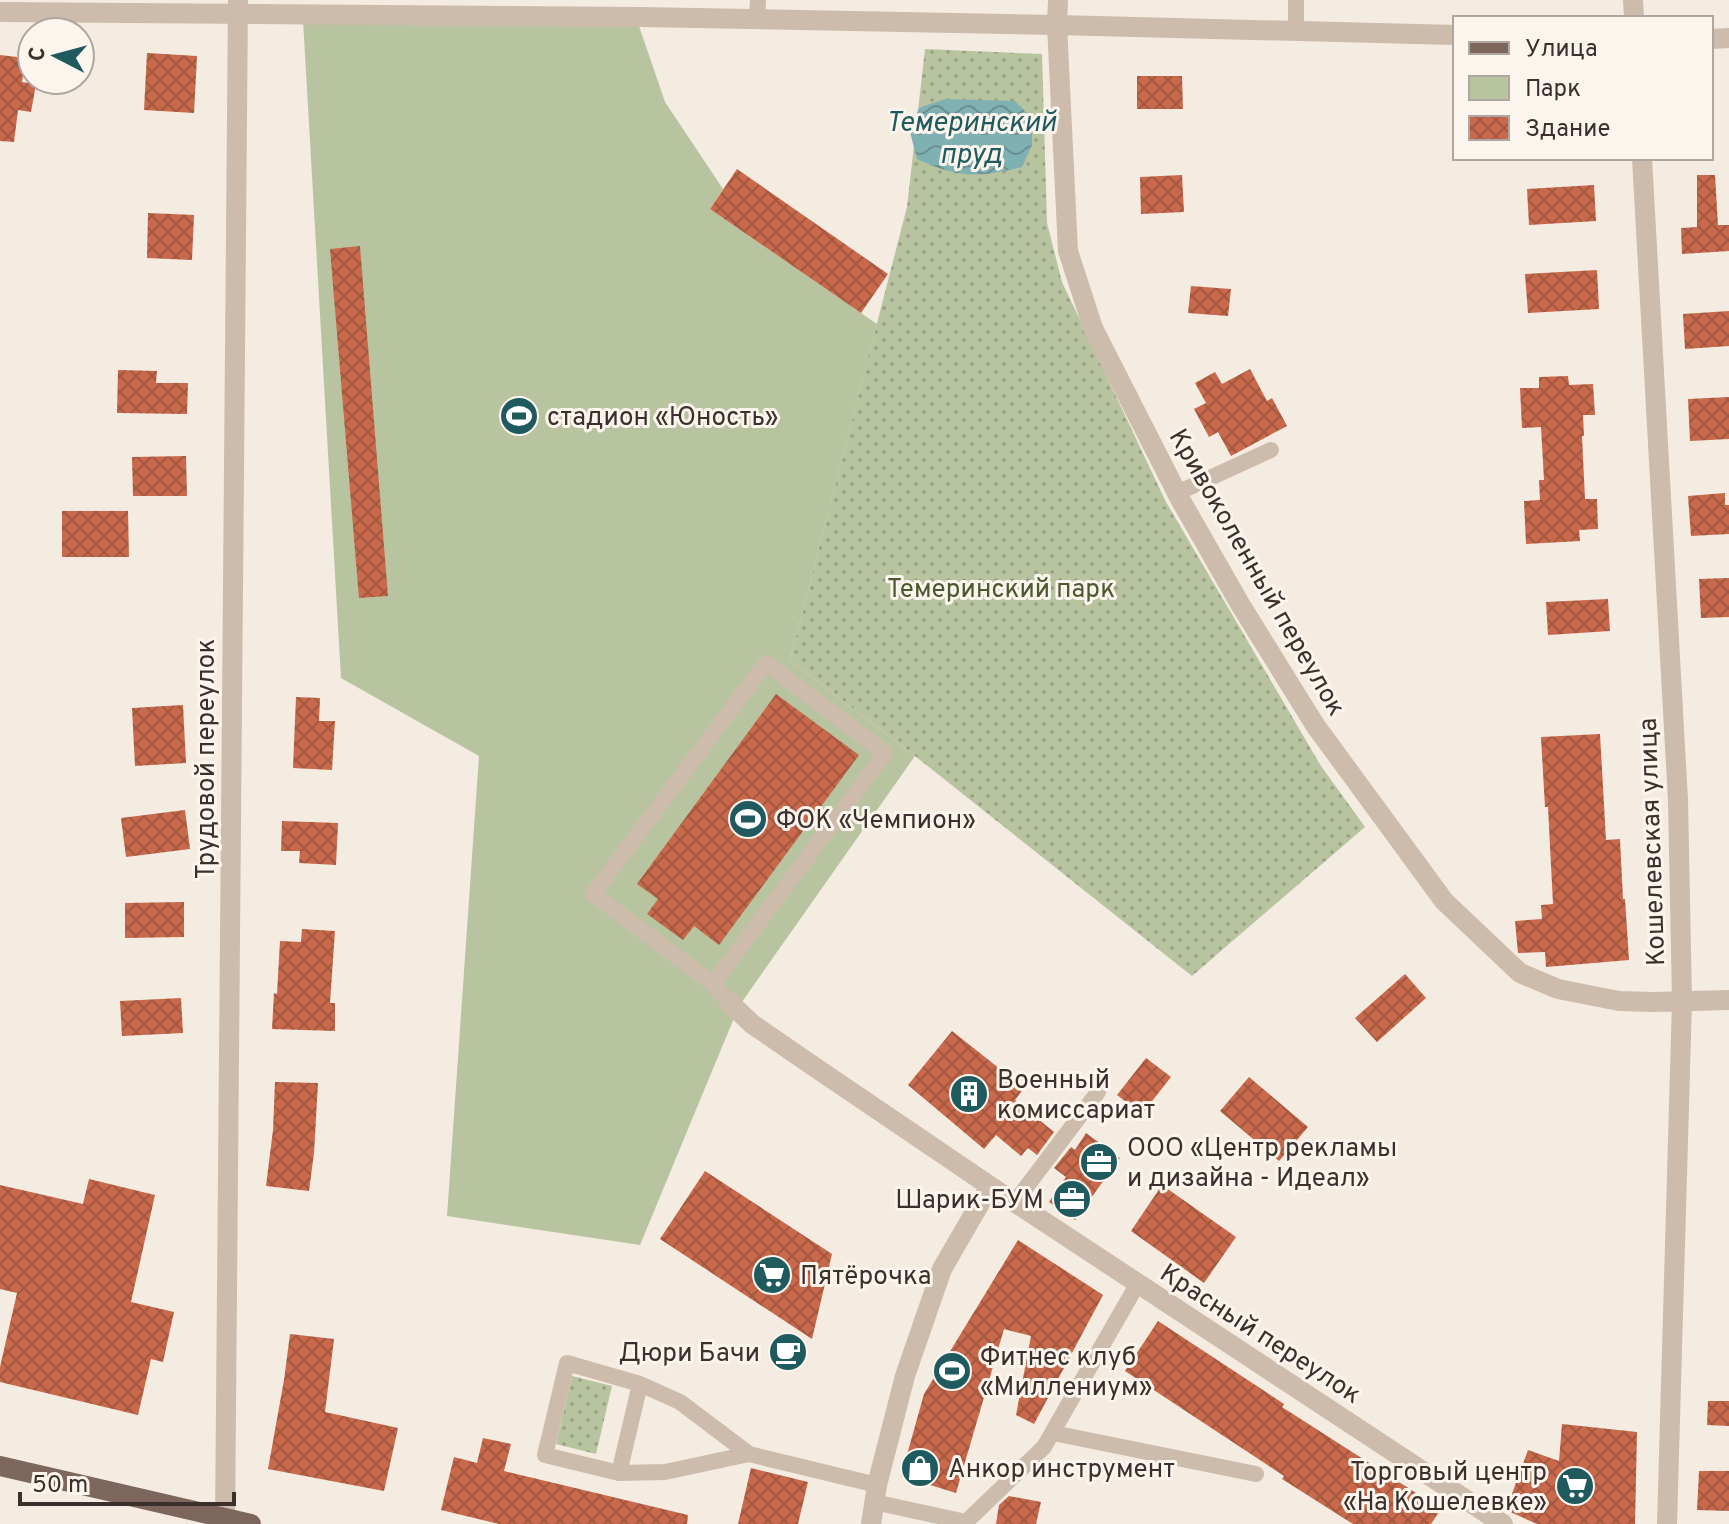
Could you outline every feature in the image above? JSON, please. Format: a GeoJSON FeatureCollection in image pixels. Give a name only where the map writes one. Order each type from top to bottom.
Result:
{"type":"FeatureCollection","features":[{"type":"Feature","properties":{"kind":"main road"},"geometry":{"type":"LineString","coordinates":[[0,1466],[225,1521],[251,1524]]}},
{"type":"Feature","properties":{"kind":"street","name":"Кривоколенный переулок"},"geometry":{"type":"LineString","coordinates":[[1058,0],[1068,251],[1093,328],[1177,493],[1240,604],[1315,725],[1444,901],[1520,973],[1558,989],[1619,1001],[1729,1000]]}},
{"type":"Feature","properties":{"kind":"street"},"geometry":{"type":"LineString","coordinates":[[0,12],[238,7],[758,10],[1057,25],[1453,35]]}},
{"type":"Feature","properties":{"kind":"street","name":"Трудовой переулок"},"geometry":{"type":"LineString","coordinates":[[225,1521],[238,7]]}},
{"type":"Feature","properties":{"kind":"street","name":"Кошелевская улица"},"geometry":{"type":"LineString","coordinates":[[1642,160],[1678,800],[1682,1001],[1667,1524]]}},
{"type":"Feature","properties":{"kind":"street","name":"Красный переулок"},"geometry":{"type":"LineString","coordinates":[[728,1001],[752,1024],[990,1186],[1503,1524]]}},
{"type":"Feature","properties":{"kind":"street"},"geometry":{"type":"LineString","coordinates":[[871,1524],[875,1493],[905,1376],[942,1269],[990,1186]]}},
{"type":"Feature","properties":{"kind":"lane"},"geometry":{"type":"LineString","coordinates":[[1296,0],[1296,31]]}},
{"type":"Feature","properties":{"kind":"lane"},"geometry":{"type":"LineString","coordinates":[[1177,493],[1271,450]]}},
{"type":"Feature","properties":{"kind":"lane"},"geometry":{"type":"LineString","coordinates":[[713,984],[885,753],[766,663],[593,894],[713,984],[728,1001]]}},
{"type":"Feature","properties":{"kind":"lane"},"geometry":{"type":"LineString","coordinates":[[1015,1202],[1098,1092]]}},
{"type":"Feature","properties":{"kind":"lane"},"geometry":{"type":"LineString","coordinates":[[749,1454],[665,1472],[619,1473],[545,1455],[567,1363],[640,1384],[680,1402],[749,1454],[971,1523],[1044,1447],[1138,1283]]}},
{"type":"Feature","properties":{"kind":"lane"},"geometry":{"type":"LineString","coordinates":[[619,1473],[640,1384]]}},
{"type":"Feature","properties":{"kind":"lane"},"geometry":{"type":"LineString","coordinates":[[1053,1433],[1256,1474]]}},
{"type":"Feature","properties":{"kind":"green space"},"geometry":{"type":"Polygon","coordinates":[[[303,20],[638,23],[665,102],[723,189],[710,209],[877,324],[790,660],[915,756],[739,1006],[640,1245],[447,1216],[479,756],[341,678],[303,20]]]}},
{"type":"Feature","properties":{"kind":"green space","name":"Темеринский парк"},"geometry":{"type":"Polygon","coordinates":[[[925,49],[1042,54],[1047,223],[1062,282],[1166,502],[1321,766],[1365,827],[1192,976],[790,660],[907,207],[925,49]]]}},
{"type":"Feature","properties":{"kind":"green space"},"geometry":{"type":"Polygon","coordinates":[[[572,1376],[612,1386],[596,1454],[556,1444],[572,1376]]]}},
{"type":"Feature","properties":{"kind":"water","name":"Темеринский пруд"},"geometry":{"type":"Polygon","coordinates":[[[945,99],[1015,101],[1032,118],[1032,145],[1022,167],[969,174],[945,170],[917,159],[910,132],[919,108],[945,99]]]}},
{"type":"Feature","properties":{"kind":"building"},"geometry":{"type":"Polygon","coordinates":[[[147,53],[197,56],[194,113],[144,110],[147,53]]]}},
{"type":"Feature","properties":{"kind":"building"},"geometry":{"type":"Polygon","coordinates":[[[0,55],[16,57],[16,96],[34,96],[31,112],[18,110],[14,142],[0,141],[0,55]]]}},
{"type":"Feature","properties":{"kind":"building"},"geometry":{"type":"Polygon","coordinates":[[[1137,76],[1182,76],[1183,109],[1137,109],[1137,76]]]}},
{"type":"Feature","properties":{"kind":"building"},"geometry":{"type":"Polygon","coordinates":[[[737,169],[888,274],[861,313],[710,209],[737,169]]]}},
{"type":"Feature","properties":{"kind":"building"},"geometry":{"type":"Polygon","coordinates":[[[1182,175],[1184,212],[1141,214],[1140,177],[1182,175]]]}},
{"type":"Feature","properties":{"kind":"building"},"geometry":{"type":"Polygon","coordinates":[[[1697,175],[1715,175],[1718,225],[1729,225],[1729,251],[1682,254],[1681,228],[1697,227],[1697,175]]]}},
{"type":"Feature","properties":{"kind":"building"},"geometry":{"type":"Polygon","coordinates":[[[1594,185],[1596,221],[1529,225],[1527,189],[1594,185]]]}},
{"type":"Feature","properties":{"kind":"building"},"geometry":{"type":"Polygon","coordinates":[[[148,213],[194,215],[192,260],[147,258],[148,213]]]}},
{"type":"Feature","properties":{"kind":"building"},"geometry":{"type":"Polygon","coordinates":[[[360,246],[388,596],[359,598],[330,249],[360,246]]]}},
{"type":"Feature","properties":{"kind":"building"},"geometry":{"type":"Polygon","coordinates":[[[1597,270],[1599,309],[1528,313],[1525,274],[1597,270]]]}},
{"type":"Feature","properties":{"kind":"building"},"geometry":{"type":"Polygon","coordinates":[[[1191,286],[1231,289],[1228,316],[1188,313],[1191,286]]]}},
{"type":"Feature","properties":{"kind":"building"},"geometry":{"type":"Polygon","coordinates":[[[1729,311],[1729,346],[1685,349],[1683,314],[1729,311]]]}},
{"type":"Feature","properties":{"kind":"building"},"geometry":{"type":"Polygon","coordinates":[[[1250,369],[1267,401],[1272,398],[1287,426],[1231,456],[1218,432],[1209,437],[1194,409],[1206,403],[1195,383],[1215,372],[1222,384],[1250,369]]]}},
{"type":"Feature","properties":{"kind":"building"},"geometry":{"type":"Polygon","coordinates":[[[118,370],[157,371],[156,383],[188,383],[187,414],[117,413],[118,370]]]}},
{"type":"Feature","properties":{"kind":"building"},"geometry":{"type":"Polygon","coordinates":[[[1568,376],[1569,385],[1593,384],[1595,415],[1583,415],[1582,436],[1585,499],[1597,499],[1598,529],[1579,530],[1580,541],[1526,544],[1524,501],[1540,500],[1539,480],[1544,480],[1541,427],[1522,428],[1520,388],[1539,388],[1539,377],[1568,376]]]}},
{"type":"Feature","properties":{"kind":"building"},"geometry":{"type":"Polygon","coordinates":[[[1729,397],[1729,439],[1690,441],[1688,399],[1729,397]]]}},
{"type":"Feature","properties":{"kind":"building"},"geometry":{"type":"Polygon","coordinates":[[[186,456],[187,496],[133,496],[132,457],[186,456]]]}},
{"type":"Feature","properties":{"kind":"building"},"geometry":{"type":"Polygon","coordinates":[[[1725,493],[1725,505],[1729,505],[1729,534],[1691,536],[1688,496],[1725,493]]]}},
{"type":"Feature","properties":{"kind":"building"},"geometry":{"type":"Polygon","coordinates":[[[62,511],[128,511],[129,557],[62,557],[62,511]]]}},
{"type":"Feature","properties":{"kind":"building"},"geometry":{"type":"Polygon","coordinates":[[[1729,578],[1729,617],[1701,618],[1699,579],[1729,578]]]}},
{"type":"Feature","properties":{"kind":"building"},"geometry":{"type":"Polygon","coordinates":[[[1608,599],[1610,631],[1548,635],[1546,602],[1608,599]]]}},
{"type":"Feature","properties":{"kind":"building","name":"ФОК «Чемпион»"},"geometry":{"type":"Polygon","coordinates":[[[776,694],[859,755],[719,945],[694,926],[683,940],[647,914],[658,899],[637,884],[776,694]]]}},
{"type":"Feature","properties":{"kind":"building"},"geometry":{"type":"Polygon","coordinates":[[[296,697],[320,698],[319,721],[335,721],[332,770],[293,768],[296,697]]]}},
{"type":"Feature","properties":{"kind":"building"},"geometry":{"type":"Polygon","coordinates":[[[183,705],[186,763],[135,766],[132,708],[183,705]]]}},
{"type":"Feature","properties":{"kind":"building"},"geometry":{"type":"Polygon","coordinates":[[[1600,734],[1606,840],[1620,839],[1629,960],[1546,967],[1545,952],[1518,953],[1515,921],[1542,919],[1541,905],[1553,904],[1541,737],[1600,734]]]}},
{"type":"Feature","properties":{"kind":"building"},"geometry":{"type":"Polygon","coordinates":[[[185,810],[190,849],[126,857],[121,818],[185,810]]]}},
{"type":"Feature","properties":{"kind":"building"},"geometry":{"type":"Polygon","coordinates":[[[282,821],[338,823],[336,865],[299,863],[300,851],[281,851],[282,821]]]}},
{"type":"Feature","properties":{"kind":"building"},"geometry":{"type":"Polygon","coordinates":[[[184,902],[184,937],[125,938],[125,903],[184,902]]]}},
{"type":"Feature","properties":{"kind":"building"},"geometry":{"type":"Polygon","coordinates":[[[302,929],[335,931],[330,1003],[335,1003],[335,1031],[272,1029],[280,941],[301,942],[302,929]]]}},
{"type":"Feature","properties":{"kind":"building"},"geometry":{"type":"Polygon","coordinates":[[[1405,974],[1426,998],[1377,1042],[1355,1018],[1405,974]]]}},
{"type":"Feature","properties":{"kind":"building"},"geometry":{"type":"Polygon","coordinates":[[[181,998],[183,1033],[122,1036],[120,1001],[181,998]]]}},
{"type":"Feature","properties":{"kind":"building","name":"Военный комиссариат"},"geometry":{"type":"Polygon","coordinates":[[[952,1031],[1024,1088],[1015,1100],[1054,1132],[1037,1155],[1028,1148],[1021,1156],[996,1135],[984,1149],[908,1085],[952,1031]]]}},
{"type":"Feature","properties":{"kind":"building"},"geometry":{"type":"Polygon","coordinates":[[[1146,1058],[1171,1077],[1142,1114],[1117,1095],[1146,1058]]]}},
{"type":"Feature","properties":{"kind":"building"},"geometry":{"type":"Polygon","coordinates":[[[1249,1077],[1308,1127],[1279,1161],[1220,1111],[1249,1077]]]}},
{"type":"Feature","properties":{"kind":"building"},"geometry":{"type":"Polygon","coordinates":[[[275,1082],[318,1083],[309,1191],[266,1186],[275,1082]]]}},
{"type":"Feature","properties":{"kind":"building"},"geometry":{"type":"Polygon","coordinates":[[[1086,1133],[1120,1158],[1075,1220],[1049,1202],[1066,1177],[1054,1168],[1071,1147],[1075,1150],[1086,1133]]]}},
{"type":"Feature","properties":{"kind":"building","name":"Пятёрочка"},"geometry":{"type":"Polygon","coordinates":[[[705,1171],[832,1254],[812,1339],[660,1239],[705,1171]]]}},
{"type":"Feature","properties":{"kind":"building"},"geometry":{"type":"Polygon","coordinates":[[[89,1179],[155,1195],[131,1302],[174,1312],[163,1362],[151,1359],[138,1415],[0,1382],[0,1367],[17,1293],[0,1289],[0,1185],[83,1204],[89,1179]]]}},
{"type":"Feature","properties":{"kind":"building"},"geometry":{"type":"Polygon","coordinates":[[[1162,1185],[1236,1237],[1204,1283],[1131,1231],[1162,1185]]]}},
{"type":"Feature","properties":{"kind":"building"},"geometry":{"type":"Polygon","coordinates":[[[1018,1240],[1103,1295],[1034,1424],[1016,1415],[1031,1336],[1004,1329],[956,1493],[901,1476],[924,1394],[1018,1240]]]}},
{"type":"Feature","properties":{"kind":"building"},"geometry":{"type":"Polygon","coordinates":[[[1158,1321],[1284,1404],[1282,1407],[1441,1509],[1431,1524],[1353,1524],[1125,1371],[1158,1321]]]}},
{"type":"Feature","properties":{"kind":"building"},"geometry":{"type":"Polygon","coordinates":[[[290,1334],[334,1339],[325,1412],[398,1428],[384,1491],[268,1469],[290,1334]]]}},
{"type":"Feature","properties":{"kind":"building"},"geometry":{"type":"Polygon","coordinates":[[[1708,1401],[1729,1401],[1729,1426],[1707,1425],[1708,1401]]]}},
{"type":"Feature","properties":{"kind":"building","name":"Торговый центр «На Кошелевке»"},"geometry":{"type":"Polygon","coordinates":[[[1562,1424],[1637,1432],[1635,1524],[1537,1524],[1506,1510],[1528,1450],[1559,1461],[1562,1424]]]}},
{"type":"Feature","properties":{"kind":"building"},"geometry":{"type":"Polygon","coordinates":[[[483,1438],[511,1444],[504,1471],[688,1515],[687,1524],[499,1524],[441,1510],[454,1457],[477,1463],[483,1438]]]}},
{"type":"Feature","properties":{"kind":"building"},"geometry":{"type":"Polygon","coordinates":[[[751,1468],[808,1482],[798,1524],[738,1524],[751,1468]]]}},
{"type":"Feature","properties":{"kind":"building"},"geometry":{"type":"Polygon","coordinates":[[[1699,1471],[1729,1471],[1729,1511],[1697,1510],[1699,1471]]]}},
{"type":"Feature","properties":{"kind":"building"},"geometry":{"type":"Polygon","coordinates":[[[1009,1496],[1041,1502],[1036,1524],[996,1524],[999,1505],[1009,1496]]]}},
{"type":"Feature","properties":{"kind":"place","name":"стадион «Юность»"},"geometry":{"type":"Point","coordinates":[519,416]}},
{"type":"Feature","properties":{"kind":"place","name":"ФОК «Чемпион»"},"geometry":{"type":"Point","coordinates":[748,819]}},
{"type":"Feature","properties":{"kind":"place","name":"Военный комиссариат"},"geometry":{"type":"Point","coordinates":[969,1094]}},
{"type":"Feature","properties":{"kind":"place","name":"ООО «Центр рекламы и дизайна - Идеал»"},"geometry":{"type":"Point","coordinates":[1099,1162]}},
{"type":"Feature","properties":{"kind":"place","name":"Шарик-БУМ"},"geometry":{"type":"Point","coordinates":[1072,1199]}},
{"type":"Feature","properties":{"kind":"place","name":"Пятёрочка"},"geometry":{"type":"Point","coordinates":[772,1275]}},
{"type":"Feature","properties":{"kind":"place","name":"Дюри Бачи"},"geometry":{"type":"Point","coordinates":[788,1352]}},
{"type":"Feature","properties":{"kind":"place","name":"Фитнес клуб «Миллениум»"},"geometry":{"type":"Point","coordinates":[952,1371]}},
{"type":"Feature","properties":{"kind":"place","name":"Анкор инструмент"},"geometry":{"type":"Point","coordinates":[920,1468]}},
{"type":"Feature","properties":{"kind":"place","name":"Торговый центр «На Кошелевке»"},"geometry":{"type":"Point","coordinates":[1575,1486]}}]}
